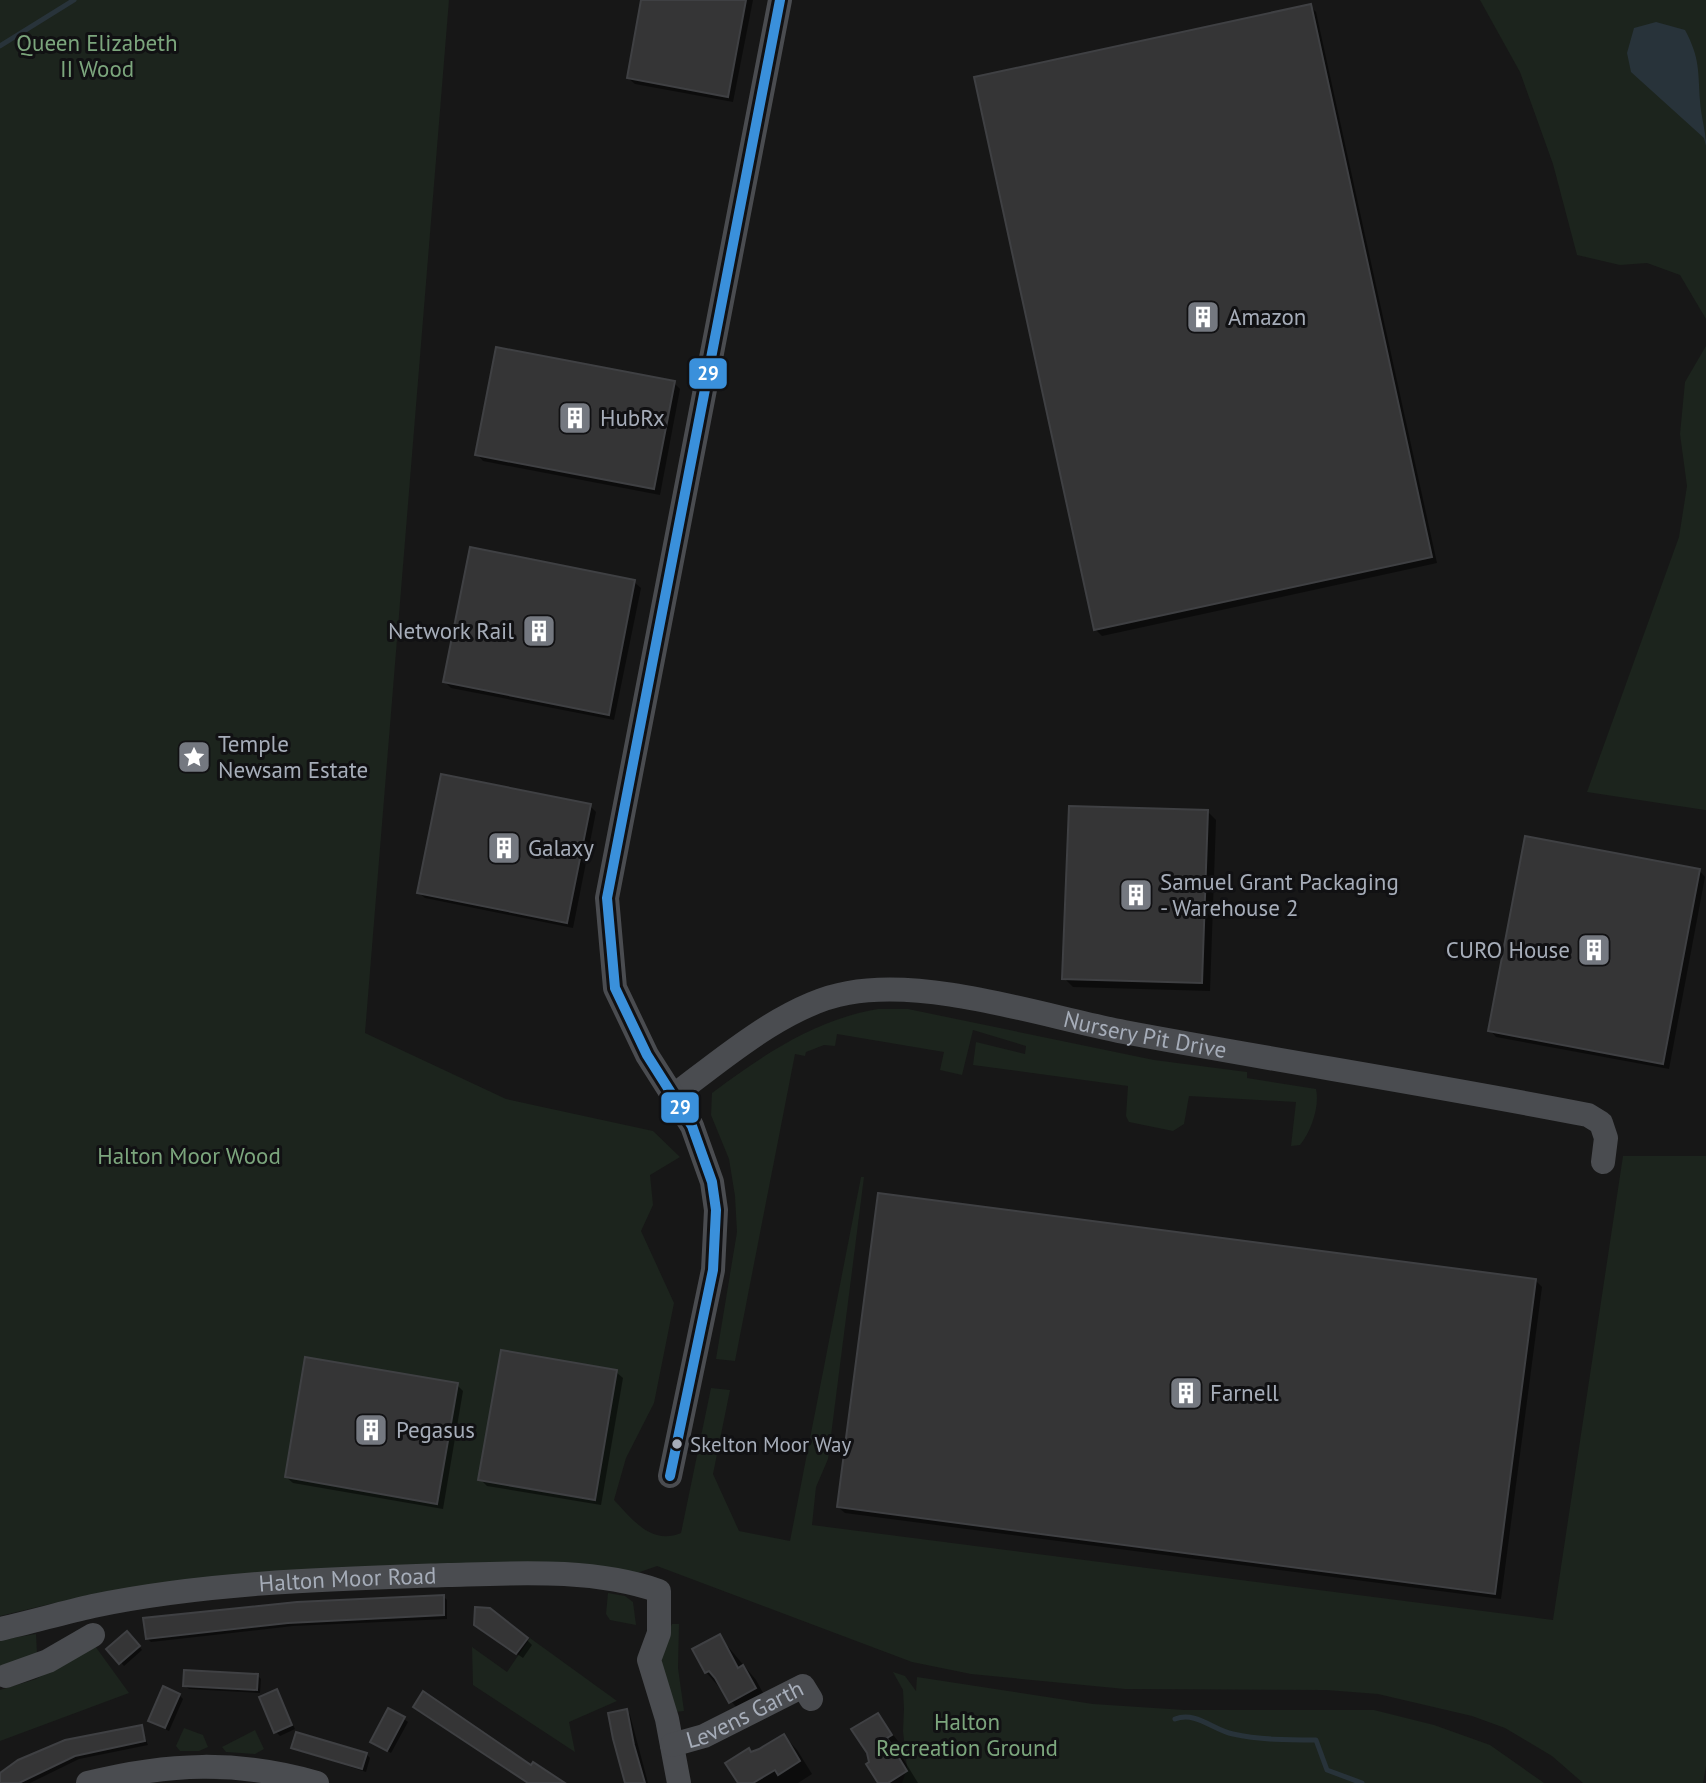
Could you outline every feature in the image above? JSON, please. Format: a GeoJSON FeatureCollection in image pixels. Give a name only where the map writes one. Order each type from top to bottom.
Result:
{"type":"FeatureCollection","features":[{"type":"Feature","properties":{"kind":"street"},"geometry":{"type":"LineString","coordinates":[[670,1476],[713,1270],[718,1226],[712,1182],[692,1126],[646,1055],[615,988],[607,898],[780,0]]}},
{"type":"Feature","properties":{"kind":"street","name":"Nursery Pit Drive"},"geometry":{"type":"LineString","coordinates":[[673,1097],[762,1032],[818,1001],[848,993],[887,989],[962,998],[1203,1047],[1588,1115],[1601,1123],[1606,1138],[1603,1162]]}},
{"type":"Feature","properties":{"kind":"street","name":"Halton Moor Road"},"geometry":{"type":"LineString","coordinates":[[0,1629],[132,1600],[248,1586],[351,1578],[486,1574],[617,1578],[659,1591],[659,1633],[649,1660],[672,1745]]}},
{"type":"Feature","properties":{"kind":"street"},"geometry":{"type":"LineString","coordinates":[[38,1620],[48,1661]]}},
{"type":"Feature","properties":{"kind":"street"},"geometry":{"type":"LineString","coordinates":[[6,1676],[48,1661],[93,1635]]}},
{"type":"Feature","properties":{"kind":"street","name":"Levens Garth"},"geometry":{"type":"LineString","coordinates":[[672,1745],[704,1736],[803,1686],[811,1699]]}},
{"type":"Feature","properties":{"kind":"street"},"geometry":{"type":"LineString","coordinates":[[672,1745],[679,1783]]}},
{"type":"Feature","properties":{"kind":"street"},"geometry":{"type":"LineString","coordinates":[[88,1783],[142,1770],[213,1766],[276,1771],[317,1783]]}},
{"type":"Feature","properties":{"kind":"green space","name":"Temple Newsam Estate"},"geometry":{"type":"Polygon","coordinates":[[[0,0],[449,0],[365,1033],[506,1099],[653,1131],[680,1157],[650,1175],[653,1205],[641,1231],[674,1303],[654,1403],[626,1458],[614,1500],[628,1515],[652,1533],[670,1536],[681,1533],[711,1388],[730,1390],[713,1474],[739,1531],[790,1541],[861,1177],[864,1177],[828,1459],[816,1487],[812,1525],[1553,1620],[1623,1156],[1706,1156],[1706,1766],[1703,1783],[1583,1783],[1552,1756],[1505,1728],[1472,1716],[1378,1694],[1326,1690],[1125,1689],[971,1674],[912,1662],[657,1566],[634,1574],[63,1601],[0,1616],[0,0]]]}},
{"type":"Feature","properties":{"kind":"green space"},"geometry":{"type":"Polygon","coordinates":[[[1480,0],[1706,0],[1706,319],[1680,275],[1647,263],[1620,265],[1577,255],[1553,164],[1520,72],[1480,0]]]}},
{"type":"Feature","properties":{"kind":"green space"},"geometry":{"type":"Polygon","coordinates":[[[1706,346],[1705,810],[1587,792],[1679,537],[1687,486],[1680,434],[1685,382],[1706,346]]]}},
{"type":"Feature","properties":{"kind":"green space"},"geometry":{"type":"Polygon","coordinates":[[[878,1009],[908,1009],[1154,1060],[1247,1072],[1247,1078],[1316,1089],[1316,1111],[1304,1140],[1300,1145],[1291,1146],[1296,1102],[1189,1096],[1184,1124],[1173,1131],[1129,1122],[1126,1116],[1128,1086],[973,1065],[976,1042],[1025,1054],[1026,1046],[973,1030],[962,1075],[940,1070],[944,1052],[837,1034],[835,1046],[824,1045],[806,1052],[805,1056],[795,1054],[735,1361],[716,1359],[737,1232],[729,1159],[711,1115],[712,1093],[750,1065],[811,1030],[832,1021],[878,1009]]]}},
{"type":"Feature","properties":{"kind":"green space"},"geometry":{"type":"Polygon","coordinates":[[[608,1593],[625,1596],[633,1602],[636,1625],[610,1620],[606,1614],[608,1593]]]}},
{"type":"Feature","properties":{"kind":"green space"},"geometry":{"type":"Polygon","coordinates":[[[672,1624],[679,1624],[678,1668],[684,1711],[674,1712],[662,1668],[663,1648],[672,1624]]]}},
{"type":"Feature","properties":{"kind":"green space"},"geometry":{"type":"Polygon","coordinates":[[[36,1634],[37,1654],[0,1667],[0,1640],[36,1634]]]}},
{"type":"Feature","properties":{"kind":"green space"},"geometry":{"type":"Polygon","coordinates":[[[530,1638],[617,1701],[569,1722],[575,1752],[473,1685],[472,1647],[507,1672],[530,1638]]]}},
{"type":"Feature","properties":{"kind":"green space"},"geometry":{"type":"Polygon","coordinates":[[[95,1646],[129,1693],[0,1741],[0,1690],[36,1679],[95,1646]]]}},
{"type":"Feature","properties":{"kind":"green space","name":"Halton Recreation Ground"},"geometry":{"type":"Polygon","coordinates":[[[893,1672],[905,1676],[916,1691],[917,1677],[1093,1704],[1185,1710],[1374,1710],[1434,1725],[1490,1745],[1544,1783],[902,1783],[907,1768],[903,1690],[893,1672]]]}},
{"type":"Feature","properties":{"kind":"green space"},"geometry":{"type":"Polygon","coordinates":[[[184,1728],[203,1735],[208,1747],[199,1751],[180,1751],[176,1746],[184,1728]]]}},
{"type":"Feature","properties":{"kind":"green space"},"geometry":{"type":"Polygon","coordinates":[[[255,1730],[264,1749],[255,1754],[226,1752],[222,1747],[255,1730]]]}},
{"type":"Feature","properties":{"kind":"shaded area"},"geometry":{"type":"Polygon","coordinates":[[[1656,22],[1685,30],[1690,40],[1697,65],[1706,146],[1704,138],[1631,72],[1627,53],[1634,28],[1656,22]]]}},
{"type":"Feature","properties":{"kind":"building"},"geometry":{"type":"Polygon","coordinates":[[[641,0],[746,0],[728,97],[627,78],[641,0]]]}},
{"type":"Feature","properties":{"kind":"building","name":"Amazon"},"geometry":{"type":"Polygon","coordinates":[[[1311,4],[1432,557],[1094,630],[974,77],[1311,4]]]}},
{"type":"Feature","properties":{"kind":"building","name":"HubRx"},"geometry":{"type":"Polygon","coordinates":[[[496,347],[675,381],[654,489],[475,455],[496,347]]]}},
{"type":"Feature","properties":{"kind":"building","name":"Network Rail"},"geometry":{"type":"Polygon","coordinates":[[[470,547],[635,580],[609,715],[443,682],[470,547]]]}},
{"type":"Feature","properties":{"kind":"building","name":"Galaxy"},"geometry":{"type":"Polygon","coordinates":[[[441,774],[591,804],[567,923],[417,893],[441,774]]]}},
{"type":"Feature","properties":{"kind":"building","name":"Samuel Grant Packaging - Warehouse 2"},"geometry":{"type":"Polygon","coordinates":[[[1069,806],[1208,810],[1202,983],[1062,979],[1069,806]]]}},
{"type":"Feature","properties":{"kind":"building","name":"CURO House"},"geometry":{"type":"Polygon","coordinates":[[[1525,836],[1700,869],[1663,1064],[1488,1031],[1525,836]]]}},
{"type":"Feature","properties":{"kind":"building","name":"Farnell"},"geometry":{"type":"Polygon","coordinates":[[[878,1193],[1536,1279],[1495,1594],[837,1507],[878,1193]]]}},
{"type":"Feature","properties":{"kind":"building"},"geometry":{"type":"Polygon","coordinates":[[[501,1350],[617,1370],[595,1500],[478,1480],[501,1350]]]}},
{"type":"Feature","properties":{"kind":"building","name":"Pegasus"},"geometry":{"type":"Polygon","coordinates":[[[305,1357],[458,1383],[437,1504],[285,1477],[305,1357]]]}},
{"type":"Feature","properties":{"kind":"building"},"geometry":{"type":"Polygon","coordinates":[[[444,1595],[444,1615],[288,1623],[146,1639],[143,1618],[297,1602],[444,1595]]]}},
{"type":"Feature","properties":{"kind":"building"},"geometry":{"type":"Polygon","coordinates":[[[475,1607],[490,1608],[528,1638],[516,1654],[474,1625],[475,1607]]]}},
{"type":"Feature","properties":{"kind":"building"},"geometry":{"type":"Polygon","coordinates":[[[127,1631],[140,1646],[119,1664],[106,1649],[127,1631]]]}},
{"type":"Feature","properties":{"kind":"building"},"geometry":{"type":"Polygon","coordinates":[[[720,1634],[738,1668],[743,1665],[756,1688],[729,1703],[715,1678],[709,1671],[705,1673],[692,1649],[720,1634]]]}},
{"type":"Feature","properties":{"kind":"building"},"geometry":{"type":"Polygon","coordinates":[[[184,1670],[258,1674],[257,1690],[183,1686],[184,1670]]]}},
{"type":"Feature","properties":{"kind":"building"},"geometry":{"type":"Polygon","coordinates":[[[163,1686],[180,1694],[165,1728],[148,1721],[163,1686]]]}},
{"type":"Feature","properties":{"kind":"building"},"geometry":{"type":"Polygon","coordinates":[[[277,1689],[292,1725],[274,1733],[259,1697],[277,1689]]]}},
{"type":"Feature","properties":{"kind":"building"},"geometry":{"type":"Polygon","coordinates":[[[423,1691],[531,1765],[533,1762],[565,1783],[528,1783],[413,1707],[423,1691]]]}},
{"type":"Feature","properties":{"kind":"building"},"geometry":{"type":"Polygon","coordinates":[[[388,1708],[405,1717],[387,1751],[370,1742],[388,1708]]]}},
{"type":"Feature","properties":{"kind":"building"},"geometry":{"type":"Polygon","coordinates":[[[627,1709],[645,1783],[625,1783],[613,1739],[608,1713],[627,1709]]]}},
{"type":"Feature","properties":{"kind":"building"},"geometry":{"type":"Polygon","coordinates":[[[878,1713],[892,1735],[887,1738],[907,1771],[888,1783],[878,1783],[866,1764],[869,1762],[867,1753],[851,1729],[878,1713]]]}},
{"type":"Feature","properties":{"kind":"building"},"geometry":{"type":"Polygon","coordinates":[[[142,1725],[145,1741],[75,1756],[19,1783],[0,1783],[0,1773],[18,1760],[65,1740],[142,1725]]]}},
{"type":"Feature","properties":{"kind":"building"},"geometry":{"type":"Polygon","coordinates":[[[296,1732],[367,1753],[362,1769],[291,1748],[296,1732]]]}},
{"type":"Feature","properties":{"kind":"building"},"geometry":{"type":"Polygon","coordinates":[[[784,1734],[800,1761],[778,1775],[775,1770],[753,1783],[738,1783],[725,1763],[749,1748],[751,1752],[759,1749],[784,1734]]]}},
{"type":"Feature","properties":{"kind":"waterway"},"geometry":{"type":"LineString","coordinates":[[0,46],[74,0]]}},
{"type":"Feature","properties":{"kind":"waterway"},"geometry":{"type":"LineString","coordinates":[[1175,1719],[1190,1717],[1243,1736],[1316,1740],[1327,1770],[1362,1783]]}},
{"type":"Feature","properties":{"kind":"transit line","name":"29"},"geometry":{"type":"LineString","coordinates":[[670,1476],[713,1270],[716,1210],[712,1182],[692,1126],[647,1055],[615,988],[607,898],[780,0]]}},
{"type":"Feature","properties":{"kind":"place","name":"Amazon"},"geometry":{"type":"Point","coordinates":[1203,317]}},
{"type":"Feature","properties":{"kind":"place","name":"HubRx"},"geometry":{"type":"Point","coordinates":[575,418]}},
{"type":"Feature","properties":{"kind":"place","name":"Network Rail"},"geometry":{"type":"Point","coordinates":[539,631]}},
{"type":"Feature","properties":{"kind":"place","name":"Temple Newsam Estate"},"geometry":{"type":"Point","coordinates":[194,757]}},
{"type":"Feature","properties":{"kind":"place","name":"Galaxy"},"geometry":{"type":"Point","coordinates":[504,848]}},
{"type":"Feature","properties":{"kind":"place","name":"Samuel Grant Packaging - Warehouse 2"},"geometry":{"type":"Point","coordinates":[1136,895]}},
{"type":"Feature","properties":{"kind":"place","name":"CURO House"},"geometry":{"type":"Point","coordinates":[1594,950]}},
{"type":"Feature","properties":{"kind":"place","name":"Farnell"},"geometry":{"type":"Point","coordinates":[1186,1393]}},
{"type":"Feature","properties":{"kind":"place","name":"Pegasus"},"geometry":{"type":"Point","coordinates":[371,1430]}},
{"type":"Feature","properties":{"kind":"place","name":"Skelton Moor Way"},"geometry":{"type":"Point","coordinates":[677,1444]}},
{"type":"Feature","properties":{"kind":"park label","name":"Queen Elizabeth II Wood"},"geometry":{"type":"Point","coordinates":[97,56]}},
{"type":"Feature","properties":{"kind":"park label","name":"Halton Moor Wood"},"geometry":{"type":"Point","coordinates":[189,1156]}}]}
